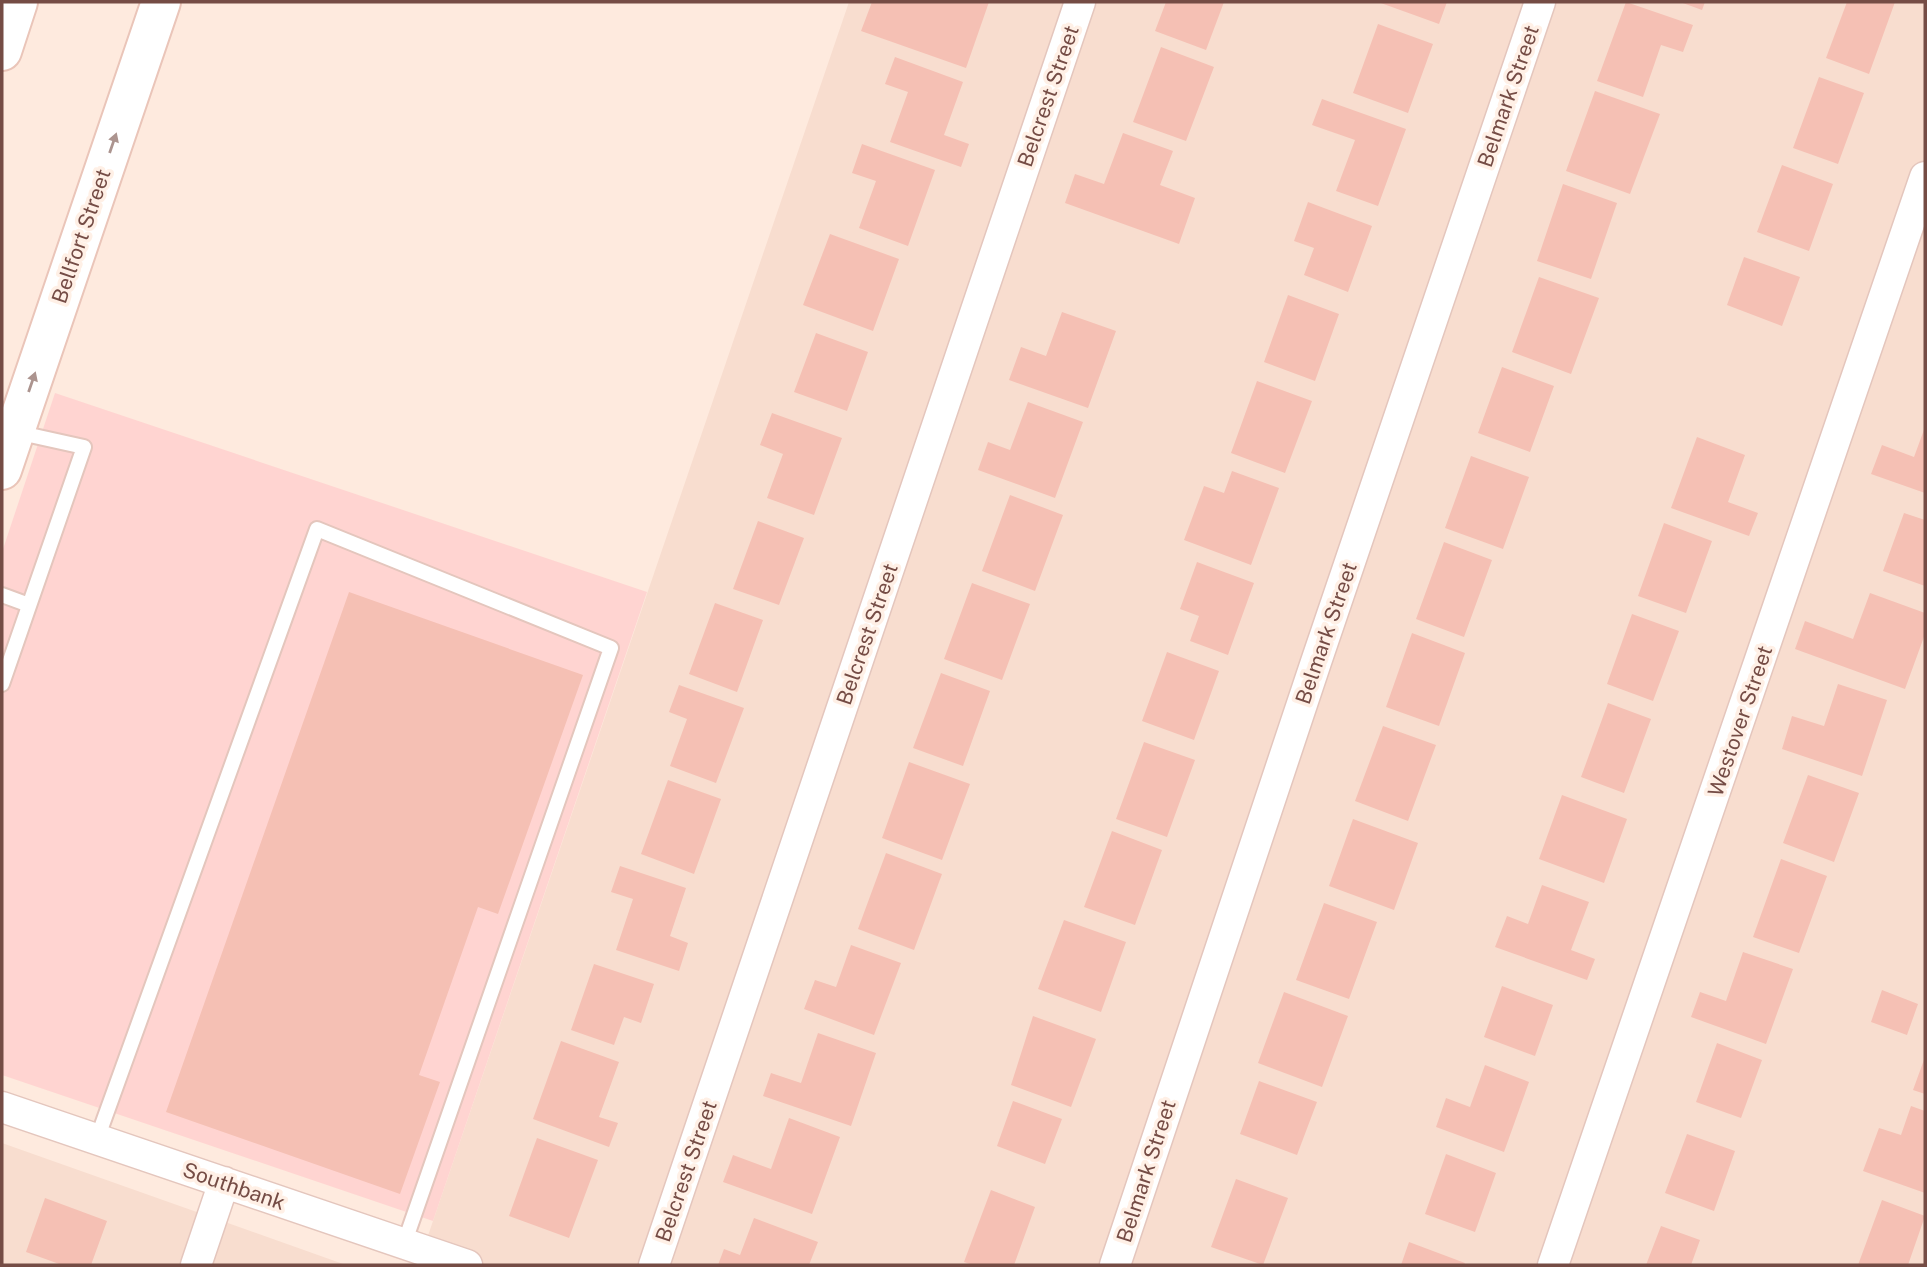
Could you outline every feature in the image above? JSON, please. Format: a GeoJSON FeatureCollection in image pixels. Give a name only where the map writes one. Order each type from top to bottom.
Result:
{"type":"FeatureCollection","features":[{"type":"Feature","properties":{"kind":"main road"},"geometry":{"type":"LineString","coordinates":[[2,51],[18,2]]}},
{"type":"Feature","properties":{"kind":"main road","name":"Bellfort Street"},"geometry":{"type":"LineString","coordinates":[[2,470],[8,429],[161,2]]}},
{"type":"Feature","properties":{"kind":"street","name":"Belcrest Street"},"geometry":{"type":"LineString","coordinates":[[654,1265],[1080,2]]}},
{"type":"Feature","properties":{"kind":"street","name":"Belmark Street"},"geometry":{"type":"LineString","coordinates":[[1115,1265],[1540,2]]}},
{"type":"Feature","properties":{"kind":"street","name":"Westover Street"},"geometry":{"type":"LineString","coordinates":[[1553,1265],[1925,177]]}},
{"type":"Feature","properties":{"kind":"street","name":"Southbank"},"geometry":{"type":"LineString","coordinates":[[2,1107],[467,1265]]}},
{"type":"Feature","properties":{"kind":"street"},"geometry":{"type":"LineString","coordinates":[[196,1265],[224,1182]]}},
{"type":"Feature","properties":{"kind":"lane"},"geometry":{"type":"LineString","coordinates":[[2,684],[84,447],[8,429]]}},
{"type":"Feature","properties":{"kind":"lane"},"geometry":{"type":"LineString","coordinates":[[97,1139],[317,529],[611,648],[404,1244]]}},
{"type":"Feature","properties":{"kind":"lane"},"geometry":{"type":"LineString","coordinates":[[2,595],[29,605]]}},
{"type":"Feature","properties":{"kind":"shaded area"},"geometry":{"type":"Polygon","coordinates":[[[849,2],[1925,2],[1925,1265],[418,1265],[849,2]]]}},
{"type":"Feature","properties":{"kind":"shaded area"},"geometry":{"type":"Polygon","coordinates":[[[55,393],[647,592],[433,1221],[2,1075],[2,552],[55,393]]]}},
{"type":"Feature","properties":{"kind":"shaded area"},"geometry":{"type":"Polygon","coordinates":[[[2,1143],[346,1265],[2,1265],[2,1143]]]}},
{"type":"Feature","properties":{"kind":"building"},"geometry":{"type":"Polygon","coordinates":[[[872,2],[989,2],[966,68],[861,31],[872,2]]]}},
{"type":"Feature","properties":{"kind":"building"},"geometry":{"type":"Polygon","coordinates":[[[1166,2],[1224,2],[1206,50],[1155,31],[1166,2]]]}},
{"type":"Feature","properties":{"kind":"building"},"geometry":{"type":"Polygon","coordinates":[[[1378,2],[1447,2],[1439,24],[1378,2]]]}},
{"type":"Feature","properties":{"kind":"building"},"geometry":{"type":"Polygon","coordinates":[[[1626,2],[1693,25],[1683,52],[1661,45],[1643,97],[1597,81],[1626,2]]]}},
{"type":"Feature","properties":{"kind":"building"},"geometry":{"type":"Polygon","coordinates":[[[1680,2],[1705,2],[1702,10],[1680,2]]]}},
{"type":"Feature","properties":{"kind":"building"},"geometry":{"type":"Polygon","coordinates":[[[1847,2],[1895,2],[1869,74],[1826,58],[1847,2]]]}},
{"type":"Feature","properties":{"kind":"building"},"geometry":{"type":"Polygon","coordinates":[[[1378,24],[1433,44],[1408,113],[1353,93],[1378,24]]]}},
{"type":"Feature","properties":{"kind":"building"},"geometry":{"type":"Polygon","coordinates":[[[1161,47],[1214,67],[1186,141],[1133,122],[1161,47]]]}},
{"type":"Feature","properties":{"kind":"building"},"geometry":{"type":"Polygon","coordinates":[[[895,57],[963,82],[944,135],[969,144],[961,167],[890,142],[908,92],[885,84],[895,57]]]}},
{"type":"Feature","properties":{"kind":"building"},"geometry":{"type":"Polygon","coordinates":[[[1819,77],[1864,93],[1838,164],[1793,148],[1819,77]]]}},
{"type":"Feature","properties":{"kind":"building"},"geometry":{"type":"Polygon","coordinates":[[[1595,91],[1660,114],[1630,194],[1566,171],[1595,91]]]}},
{"type":"Feature","properties":{"kind":"building"},"geometry":{"type":"Polygon","coordinates":[[[1322,99],[1406,129],[1378,206],[1336,191],[1355,140],[1312,125],[1322,99]]]}},
{"type":"Feature","properties":{"kind":"building"},"geometry":{"type":"Polygon","coordinates":[[[1123,133],[1173,151],[1160,185],[1195,198],[1179,244],[1065,203],[1075,174],[1104,184],[1123,133]]]}},
{"type":"Feature","properties":{"kind":"building"},"geometry":{"type":"Polygon","coordinates":[[[862,144],[935,170],[908,246],[859,228],[876,181],[852,173],[862,144]]]}},
{"type":"Feature","properties":{"kind":"building"},"geometry":{"type":"Polygon","coordinates":[[[1782,165],[1833,184],[1809,251],[1757,232],[1782,165]]]}},
{"type":"Feature","properties":{"kind":"building"},"geometry":{"type":"Polygon","coordinates":[[[1563,184],[1617,203],[1591,279],[1537,261],[1563,184]]]}},
{"type":"Feature","properties":{"kind":"building"},"geometry":{"type":"Polygon","coordinates":[[[1308,202],[1372,226],[1348,292],[1304,275],[1314,248],[1294,241],[1308,202]]]}},
{"type":"Feature","properties":{"kind":"building"},"geometry":{"type":"Polygon","coordinates":[[[830,234],[899,259],[873,331],[803,305],[830,234]]]}},
{"type":"Feature","properties":{"kind":"building"},"geometry":{"type":"Polygon","coordinates":[[[1744,257],[1800,277],[1782,326],[1727,305],[1744,257]]]}},
{"type":"Feature","properties":{"kind":"building"},"geometry":{"type":"Polygon","coordinates":[[[1539,277],[1599,298],[1571,374],[1512,352],[1539,277]]]}},
{"type":"Feature","properties":{"kind":"building"},"geometry":{"type":"Polygon","coordinates":[[[1288,295],[1339,314],[1315,381],[1264,362],[1288,295]]]}},
{"type":"Feature","properties":{"kind":"building"},"geometry":{"type":"Polygon","coordinates":[[[1062,312],[1116,331],[1088,408],[1009,380],[1021,347],[1046,356],[1062,312]]]}},
{"type":"Feature","properties":{"kind":"building"},"geometry":{"type":"Polygon","coordinates":[[[816,333],[868,352],[847,411],[794,392],[816,333]]]}},
{"type":"Feature","properties":{"kind":"building"},"geometry":{"type":"Polygon","coordinates":[[[1502,367],[1554,386],[1530,452],[1478,433],[1502,367]]]}},
{"type":"Feature","properties":{"kind":"building"},"geometry":{"type":"Polygon","coordinates":[[[1257,381],[1312,401],[1285,473],[1231,453],[1257,381]]]}},
{"type":"Feature","properties":{"kind":"building"},"geometry":{"type":"Polygon","coordinates":[[[1028,402],[1083,422],[1055,498],[978,470],[988,442],[1010,450],[1028,402]]]}},
{"type":"Feature","properties":{"kind":"building"},"geometry":{"type":"Polygon","coordinates":[[[772,413],[842,438],[814,515],[767,498],[783,454],[760,445],[772,413]]]}},
{"type":"Feature","properties":{"kind":"building"},"geometry":{"type":"Polygon","coordinates":[[[1925,427],[1925,493],[1871,474],[1882,445],[1914,457],[1925,427]]]}},
{"type":"Feature","properties":{"kind":"building"},"geometry":{"type":"Polygon","coordinates":[[[1697,437],[1745,455],[1728,502],[1758,513],[1749,536],[1671,508],[1697,437]]]}},
{"type":"Feature","properties":{"kind":"building"},"geometry":{"type":"Polygon","coordinates":[[[1471,456],[1529,477],[1503,549],[1445,528],[1471,456]]]}},
{"type":"Feature","properties":{"kind":"building"},"geometry":{"type":"Polygon","coordinates":[[[1232,471],[1279,488],[1251,565],[1184,540],[1204,486],[1224,493],[1232,471]]]}},
{"type":"Feature","properties":{"kind":"building"},"geometry":{"type":"Polygon","coordinates":[[[1010,495],[1063,515],[1035,591],[982,571],[1010,495]]]}},
{"type":"Feature","properties":{"kind":"building"},"geometry":{"type":"Polygon","coordinates":[[[1904,513],[1925,520],[1925,586],[1883,571],[1904,513]]]}},
{"type":"Feature","properties":{"kind":"building"},"geometry":{"type":"Polygon","coordinates":[[[758,521],[804,538],[779,605],[733,589],[758,521]]]}},
{"type":"Feature","properties":{"kind":"building"},"geometry":{"type":"Polygon","coordinates":[[[1664,523],[1712,541],[1686,613],[1638,596],[1664,523]]]}},
{"type":"Feature","properties":{"kind":"building"},"geometry":{"type":"Polygon","coordinates":[[[1444,542],[1492,560],[1464,637],[1416,619],[1444,542]]]}},
{"type":"Feature","properties":{"kind":"building"},"geometry":{"type":"Polygon","coordinates":[[[1197,562],[1254,583],[1228,655],[1190,641],[1199,616],[1180,609],[1197,562]]]}},
{"type":"Feature","properties":{"kind":"building"},"geometry":{"type":"Polygon","coordinates":[[[972,583],[1030,604],[1002,680],[944,659],[972,583]]]}},
{"type":"Feature","properties":{"kind":"building"},"geometry":{"type":"Polygon","coordinates":[[[349,592],[583,675],[498,914],[478,907],[419,1075],[440,1082],[400,1194],[166,1112],[349,592]]]}},
{"type":"Feature","properties":{"kind":"building"},"geometry":{"type":"Polygon","coordinates":[[[1870,593],[1925,613],[1925,634],[1905,689],[1795,649],[1805,621],[1853,639],[1870,593]]]}},
{"type":"Feature","properties":{"kind":"building"},"geometry":{"type":"Polygon","coordinates":[[[715,603],[763,620],[737,692],[689,674],[715,603]]]}},
{"type":"Feature","properties":{"kind":"building"},"geometry":{"type":"Polygon","coordinates":[[[1632,614],[1679,631],[1653,701],[1607,684],[1632,614]]]}},
{"type":"Feature","properties":{"kind":"building"},"geometry":{"type":"Polygon","coordinates":[[[1412,633],[1465,653],[1439,726],[1386,707],[1412,633]]]}},
{"type":"Feature","properties":{"kind":"building"},"geometry":{"type":"Polygon","coordinates":[[[1167,652],[1219,671],[1194,740],[1142,721],[1167,652]]]}},
{"type":"Feature","properties":{"kind":"building"},"geometry":{"type":"Polygon","coordinates":[[[941,673],[990,691],[963,766],[913,748],[941,673]]]}},
{"type":"Feature","properties":{"kind":"building"},"geometry":{"type":"Polygon","coordinates":[[[1838,684],[1887,700],[1862,776],[1782,749],[1792,716],[1824,726],[1838,684]]]}},
{"type":"Feature","properties":{"kind":"building"},"geometry":{"type":"Polygon","coordinates":[[[679,685],[744,708],[716,783],[670,766],[687,719],[669,712],[679,685]]]}},
{"type":"Feature","properties":{"kind":"building"},"geometry":{"type":"Polygon","coordinates":[[[1608,703],[1651,719],[1624,793],[1581,777],[1608,703]]]}},
{"type":"Feature","properties":{"kind":"building"},"geometry":{"type":"Polygon","coordinates":[[[1383,726],[1436,745],[1408,821],[1355,801],[1383,726]]]}},
{"type":"Feature","properties":{"kind":"building"},"geometry":{"type":"Polygon","coordinates":[[[1144,742],[1195,760],[1167,837],[1116,819],[1144,742]]]}},
{"type":"Feature","properties":{"kind":"building"},"geometry":{"type":"Polygon","coordinates":[[[909,762],[970,784],[942,860],[882,838],[909,762]]]}},
{"type":"Feature","properties":{"kind":"building"},"geometry":{"type":"Polygon","coordinates":[[[1808,775],[1859,793],[1834,862],[1783,843],[1808,775]]]}},
{"type":"Feature","properties":{"kind":"building"},"geometry":{"type":"Polygon","coordinates":[[[668,780],[721,799],[694,874],[641,854],[668,780]]]}},
{"type":"Feature","properties":{"kind":"building"},"geometry":{"type":"Polygon","coordinates":[[[1562,795],[1627,819],[1604,883],[1539,859],[1562,795]]]}},
{"type":"Feature","properties":{"kind":"building"},"geometry":{"type":"Polygon","coordinates":[[[1353,819],[1418,843],[1394,910],[1329,886],[1353,819]]]}},
{"type":"Feature","properties":{"kind":"building"},"geometry":{"type":"Polygon","coordinates":[[[1112,831],[1162,850],[1135,925],[1084,907],[1112,831]]]}},
{"type":"Feature","properties":{"kind":"building"},"geometry":{"type":"Polygon","coordinates":[[[886,853],[942,874],[914,950],[858,929],[886,853]]]}},
{"type":"Feature","properties":{"kind":"building"},"geometry":{"type":"Polygon","coordinates":[[[1781,859],[1827,876],[1799,953],[1753,937],[1781,859]]]}},
{"type":"Feature","properties":{"kind":"building"},"geometry":{"type":"Polygon","coordinates":[[[620,866],[686,888],[670,936],[688,943],[679,971],[616,950],[633,899],[611,892],[620,866]]]}},
{"type":"Feature","properties":{"kind":"building"},"geometry":{"type":"Polygon","coordinates":[[[1542,885],[1589,902],[1571,950],[1595,959],[1587,980],[1495,947],[1507,916],[1528,924],[1542,885]]]}},
{"type":"Feature","properties":{"kind":"building"},"geometry":{"type":"Polygon","coordinates":[[[1324,903],[1377,922],[1349,999],[1296,980],[1324,903]]]}},
{"type":"Feature","properties":{"kind":"building"},"geometry":{"type":"Polygon","coordinates":[[[1064,920],[1126,942],[1101,1012],[1038,989],[1064,920]]]}},
{"type":"Feature","properties":{"kind":"building"},"geometry":{"type":"Polygon","coordinates":[[[851,945],[901,963],[874,1035],[804,1009],[815,980],[836,987],[851,945]]]}},
{"type":"Feature","properties":{"kind":"building"},"geometry":{"type":"Polygon","coordinates":[[[1743,952],[1793,969],[1766,1044],[1691,1017],[1700,992],[1726,1001],[1743,952]]]}},
{"type":"Feature","properties":{"kind":"building"},"geometry":{"type":"Polygon","coordinates":[[[594,964],[654,984],[641,1023],[624,1017],[614,1045],[571,1030],[594,964]]]}},
{"type":"Feature","properties":{"kind":"building"},"geometry":{"type":"Polygon","coordinates":[[[1502,986],[1553,1005],[1535,1056],[1484,1037],[1502,986]]]}},
{"type":"Feature","properties":{"kind":"building"},"geometry":{"type":"Polygon","coordinates":[[[1882,990],[1918,1004],[1907,1035],[1871,1022],[1882,990]]]}},
{"type":"Feature","properties":{"kind":"building"},"geometry":{"type":"Polygon","coordinates":[[[1284,992],[1348,1016],[1322,1087],[1258,1063],[1284,992]]]}},
{"type":"Feature","properties":{"kind":"building"},"geometry":{"type":"Polygon","coordinates":[[[1033,1016],[1096,1039],[1071,1107],[1011,1085],[1033,1016]]]}},
{"type":"Feature","properties":{"kind":"building"},"geometry":{"type":"Polygon","coordinates":[[[818,1033],[876,1053],[851,1126],[763,1096],[771,1073],[801,1083],[818,1033]]]}},
{"type":"Feature","properties":{"kind":"building"},"geometry":{"type":"Polygon","coordinates":[[[561,1041],[619,1062],[599,1117],[618,1123],[609,1147],[533,1119],[561,1041]]]}},
{"type":"Feature","properties":{"kind":"building"},"geometry":{"type":"Polygon","coordinates":[[[1717,1043],[1762,1060],[1741,1118],[1696,1102],[1717,1043]]]}},
{"type":"Feature","properties":{"kind":"building"},"geometry":{"type":"Polygon","coordinates":[[[1925,1057],[1925,1094],[1913,1090],[1925,1057]]]}},
{"type":"Feature","properties":{"kind":"building"},"geometry":{"type":"Polygon","coordinates":[[[1485,1065],[1529,1082],[1504,1152],[1436,1127],[1446,1098],[1470,1107],[1485,1065]]]}},
{"type":"Feature","properties":{"kind":"building"},"geometry":{"type":"Polygon","coordinates":[[[1259,1081],[1317,1102],[1297,1155],[1240,1134],[1259,1081]]]}},
{"type":"Feature","properties":{"kind":"building"},"geometry":{"type":"Polygon","coordinates":[[[1013,1101],[1062,1119],[1045,1164],[997,1146],[1013,1101]]]}},
{"type":"Feature","properties":{"kind":"building"},"geometry":{"type":"Polygon","coordinates":[[[1911,1106],[1925,1111],[1925,1193],[1863,1171],[1879,1128],[1901,1135],[1911,1106]]]}},
{"type":"Feature","properties":{"kind":"building"},"geometry":{"type":"Polygon","coordinates":[[[789,1118],[840,1137],[812,1214],[723,1182],[733,1155],[771,1169],[789,1118]]]}},
{"type":"Feature","properties":{"kind":"building"},"geometry":{"type":"Polygon","coordinates":[[[1687,1134],[1735,1151],[1714,1211],[1665,1193],[1687,1134]]]}},
{"type":"Feature","properties":{"kind":"building"},"geometry":{"type":"Polygon","coordinates":[[[537,1138],[598,1160],[569,1238],[509,1216],[537,1138]]]}},
{"type":"Feature","properties":{"kind":"building"},"geometry":{"type":"Polygon","coordinates":[[[1446,1154],[1496,1173],[1475,1232],[1425,1214],[1446,1154]]]}},
{"type":"Feature","properties":{"kind":"building"},"geometry":{"type":"Polygon","coordinates":[[[1236,1179],[1288,1198],[1263,1265],[1211,1247],[1236,1179]]]}},
{"type":"Feature","properties":{"kind":"building"},"geometry":{"type":"Polygon","coordinates":[[[991,1190],[1035,1207],[1014,1265],[973,1265],[964,1262],[991,1190]]]}},
{"type":"Feature","properties":{"kind":"building"},"geometry":{"type":"Polygon","coordinates":[[[45,1198],[107,1221],[91,1265],[62,1265],[26,1252],[45,1198]]]}},
{"type":"Feature","properties":{"kind":"building"},"geometry":{"type":"Polygon","coordinates":[[[1882,1200],[1925,1216],[1908,1265],[1858,1265],[1882,1200]]]}},
{"type":"Feature","properties":{"kind":"building"},"geometry":{"type":"Polygon","coordinates":[[[754,1218],[818,1242],[809,1265],[718,1265],[724,1249],[740,1255],[754,1218]]]}},
{"type":"Feature","properties":{"kind":"building"},"geometry":{"type":"Polygon","coordinates":[[[1661,1226],[1700,1240],[1691,1265],[1646,1265],[1661,1226]]]}},
{"type":"Feature","properties":{"kind":"building"},"geometry":{"type":"Polygon","coordinates":[[[1409,1242],[1465,1263],[1401,1265],[1409,1242]]]}}]}
